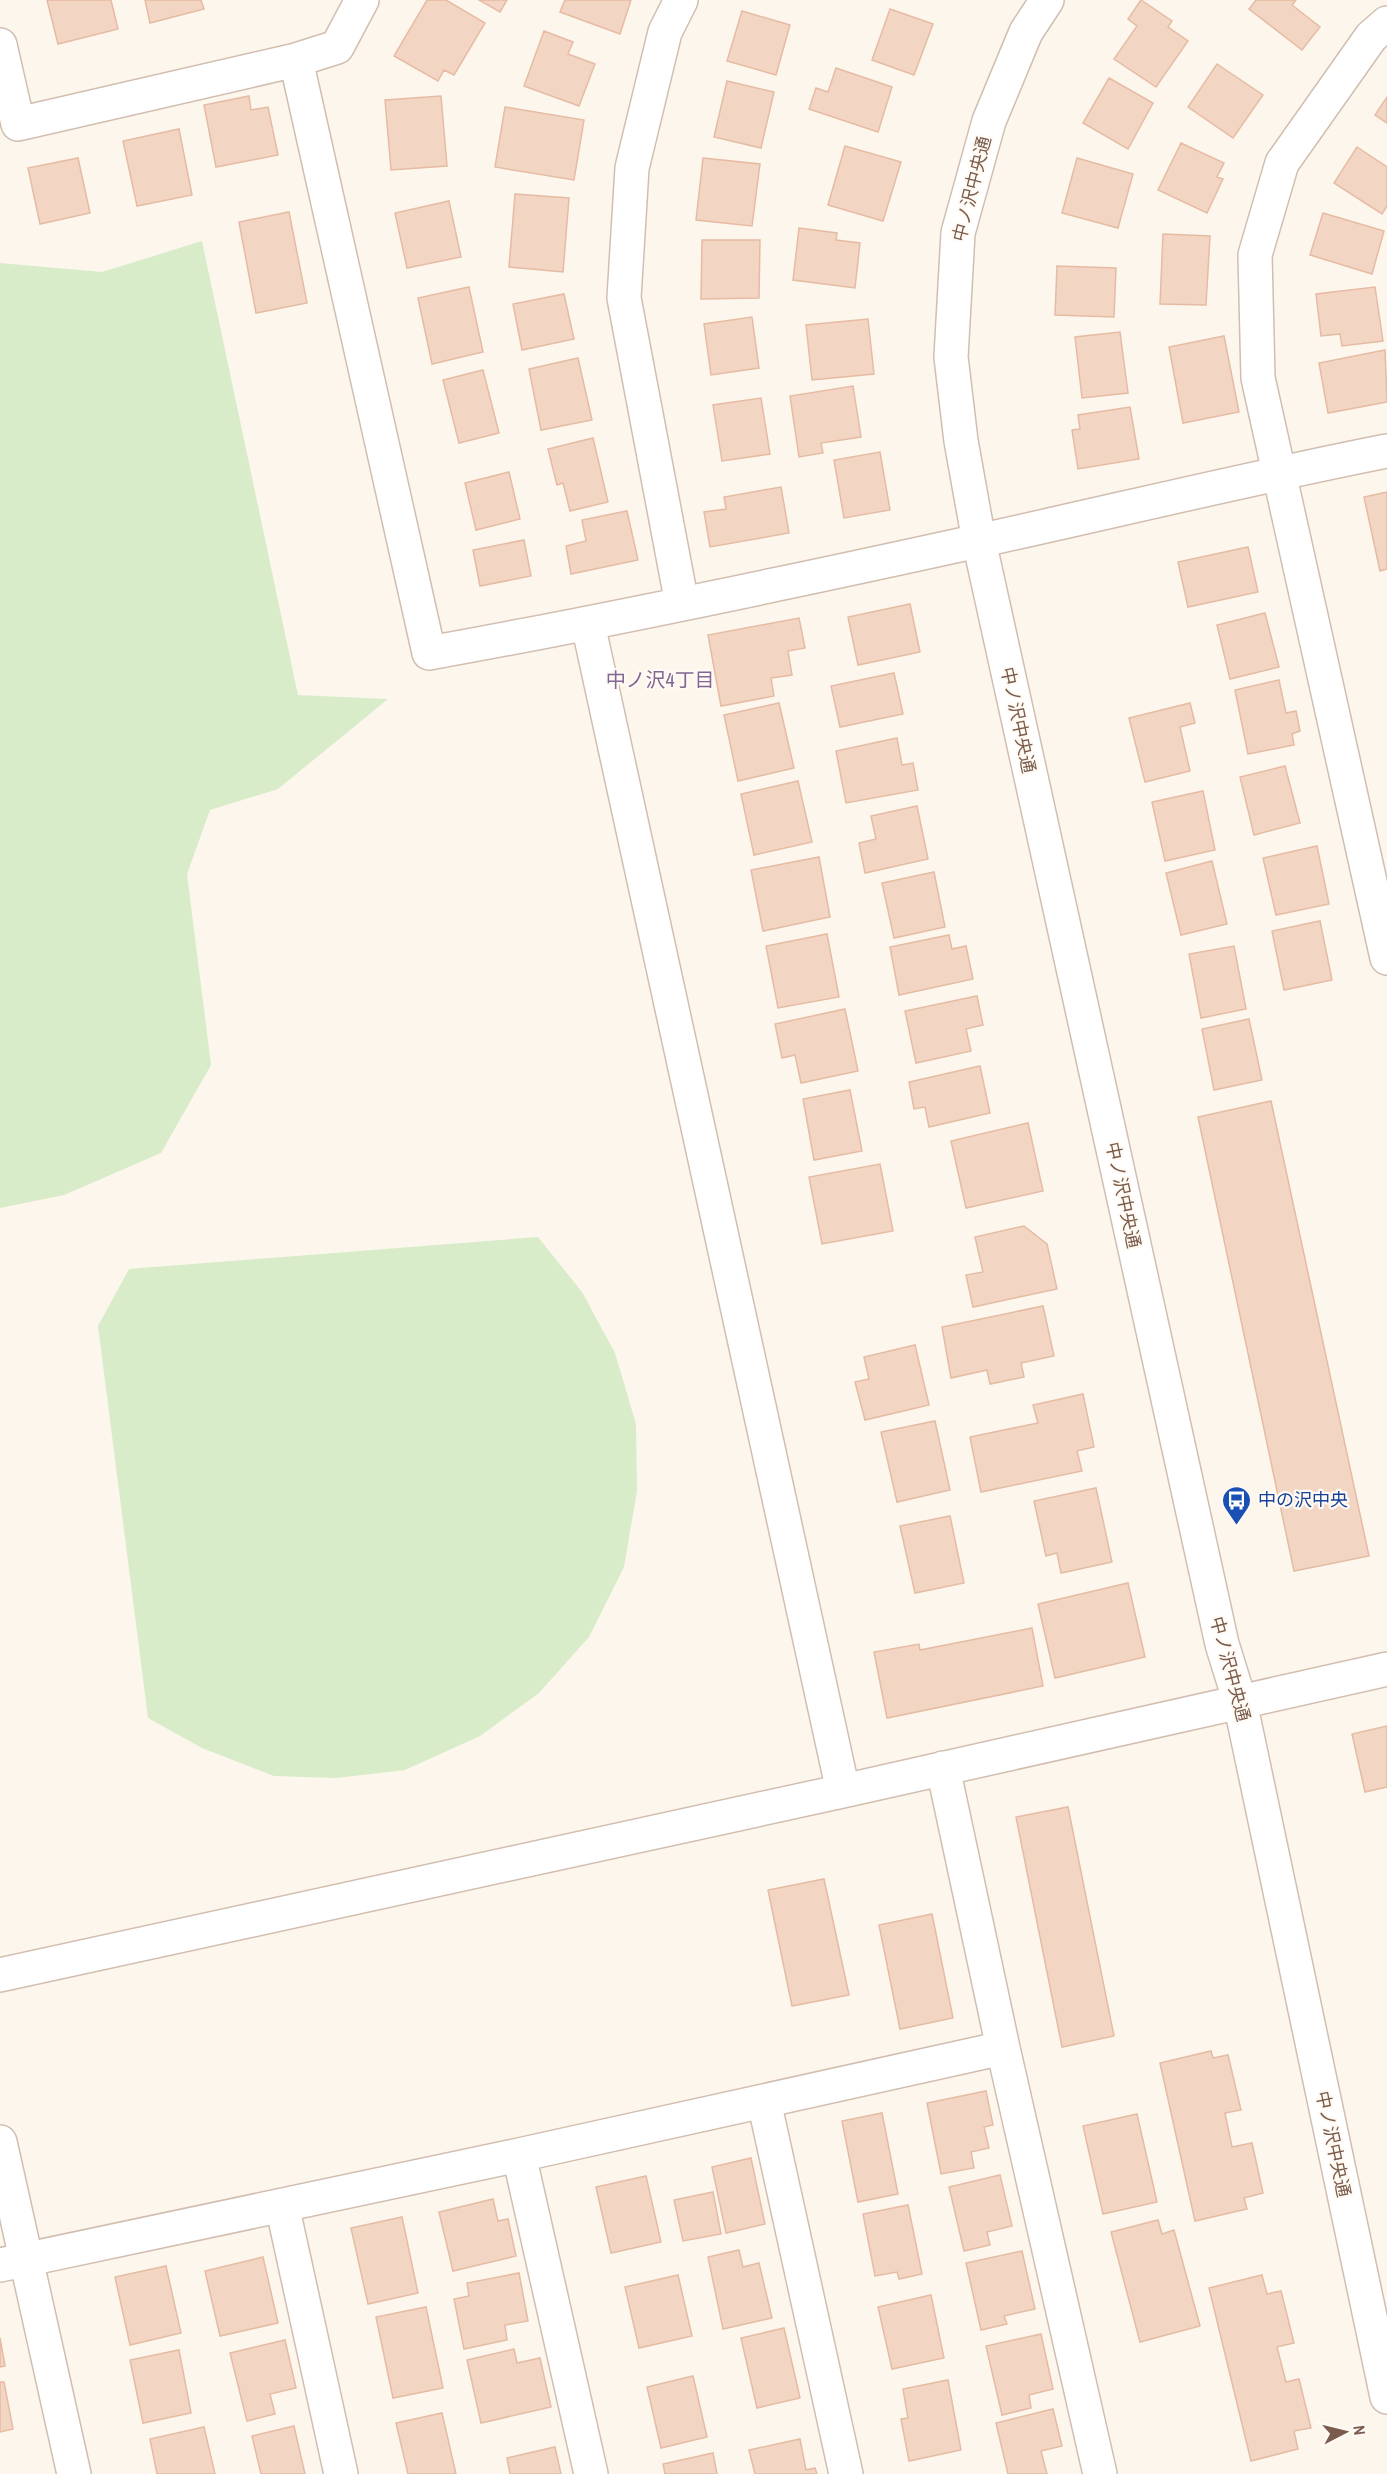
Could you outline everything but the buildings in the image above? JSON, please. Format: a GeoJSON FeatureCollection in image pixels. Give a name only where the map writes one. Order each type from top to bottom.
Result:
{"type":"FeatureCollection","features":[{"type":"Feature","properties":{"kind":"street"},"geometry":{"type":"LineString","coordinates":[[0,45],[18,124],[296,60],[337,47],[362,0]]}},
{"type":"Feature","properties":{"kind":"street"},"geometry":{"type":"LineString","coordinates":[[681,0],[665,33],[632,168],[624,298],[682,604]]}},
{"type":"Feature","properties":{"kind":"street","name":"中ノ沢中央通"},"geometry":{"type":"LineString","coordinates":[[1047,0],[1026,32],[989,121],[958,233],[951,357],[960,441],[979,541],[1222,1644],[1240,1702],[1387,2397]]}},
{"type":"Feature","properties":{"kind":"street"},"geometry":{"type":"LineString","coordinates":[[1387,23],[1371,37],[1282,163],[1255,255],[1258,378],[1387,958]]}},
{"type":"Feature","properties":{"kind":"street"},"geometry":{"type":"LineString","coordinates":[[296,60],[429,653],[588,624],[979,541],[1280,472],[1387,451]]}},
{"type":"Feature","properties":{"kind":"street"},"geometry":{"type":"LineString","coordinates":[[588,624],[843,1791]]}},
{"type":"Feature","properties":{"kind":"street"},"geometry":{"type":"LineString","coordinates":[[0,1975],[843,1791],[1387,1669]]}},
{"type":"Feature","properties":{"kind":"street"},"geometry":{"type":"LineString","coordinates":[[943,1768],[1003,2048],[1100,2474]]}},
{"type":"Feature","properties":{"kind":"street"},"geometry":{"type":"LineString","coordinates":[[13,2262],[519,2155],[1003,2048]]}},
{"type":"Feature","properties":{"kind":"street"},"geometry":{"type":"LineString","coordinates":[[764,2101],[846,2474]]}},
{"type":"Feature","properties":{"kind":"street"},"geometry":{"type":"LineString","coordinates":[[0,2142],[13,2262],[74,2474]]}},
{"type":"Feature","properties":{"kind":"street"},"geometry":{"type":"LineString","coordinates":[[519,2155],[591,2474]]}},
{"type":"Feature","properties":{"kind":"street"},"geometry":{"type":"LineString","coordinates":[[282,2205],[341,2474]]}},
{"type":"Feature","properties":{"kind":"green space"},"geometry":{"type":"Polygon","coordinates":[[[202,241],[298,695],[388,699],[278,789],[210,810],[187,874],[211,1065],[161,1153],[64,1195],[0,1208],[0,263],[102,272],[202,241]]]}},
{"type":"Feature","properties":{"kind":"green space"},"geometry":{"type":"Polygon","coordinates":[[[538,1237],[582,1292],[615,1353],[636,1424],[637,1491],[624,1567],[589,1637],[539,1693],[480,1736],[405,1770],[336,1778],[274,1776],[202,1748],[148,1718],[98,1326],[129,1269],[538,1237]]]}},
{"type":"Feature","properties":{"kind":"place","name":"中の沢中央"},"geometry":{"type":"Point","coordinates":[1237,1526]}},
{"type":"Feature","properties":{"kind":"district","name":"中ノ沢4丁目"},"geometry":{"type":"Point","coordinates":[660,680]}}]}
